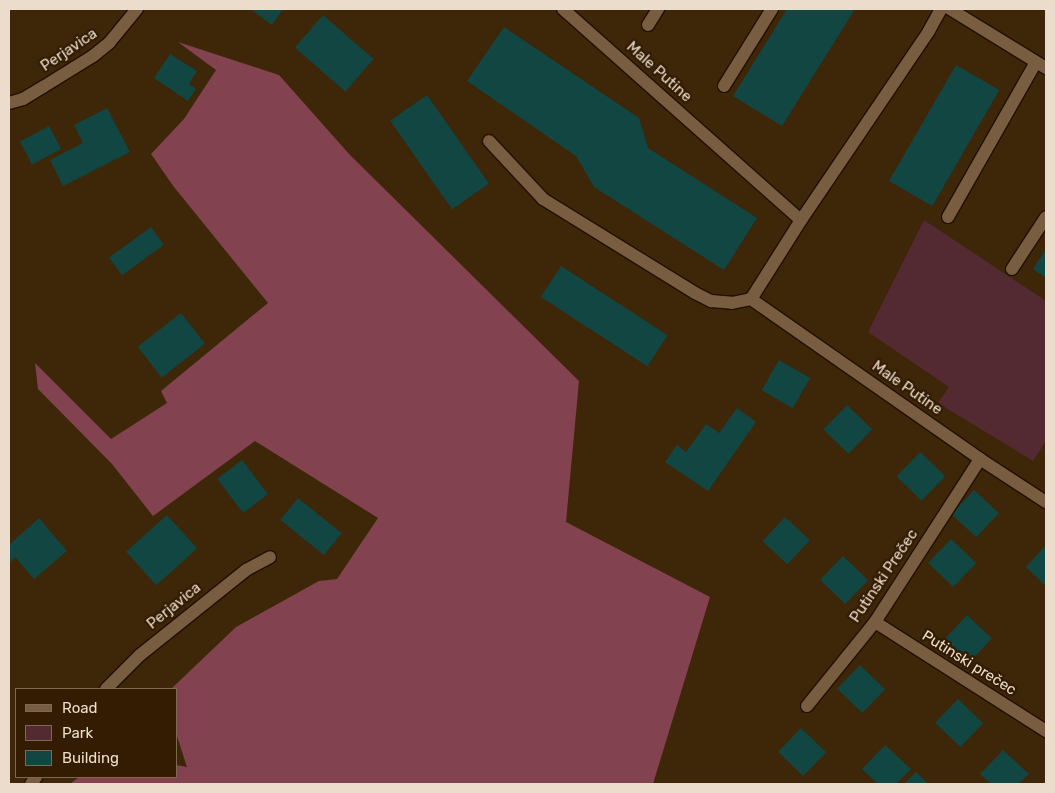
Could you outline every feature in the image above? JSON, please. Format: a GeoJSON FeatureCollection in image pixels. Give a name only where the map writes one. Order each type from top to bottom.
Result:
{"type":"FeatureCollection","features":[{"type":"Feature","properties":{"kind":"street","name":"Perjavica"},"geometry":{"type":"LineString","coordinates":[[9,103],[23,99],[93,56],[109,43],[137,9]]}},
{"type":"Feature","properties":{"kind":"street","name":"Male Putine"},"geometry":{"type":"LineString","coordinates":[[563,9],[800,220]]}},
{"type":"Feature","properties":{"kind":"street"},"geometry":{"type":"LineString","coordinates":[[648,24],[658,9]]}},
{"type":"Feature","properties":{"kind":"street"},"geometry":{"type":"LineString","coordinates":[[724,86],[772,9]]}},
{"type":"Feature","properties":{"kind":"street"},"geometry":{"type":"LineString","coordinates":[[489,141],[543,198],[695,293],[711,301],[732,303],[751,299],[800,220],[924,40],[941,9]]}},
{"type":"Feature","properties":{"kind":"street"},"geometry":{"type":"LineString","coordinates":[[948,216],[1041,65],[950,9]]}},
{"type":"Feature","properties":{"kind":"street"},"geometry":{"type":"LineString","coordinates":[[1012,269],[1046,217]]}},
{"type":"Feature","properties":{"kind":"street","name":"Male Putine"},"geometry":{"type":"LineString","coordinates":[[751,299],[980,459],[1046,502]]}},
{"type":"Feature","properties":{"kind":"street","name":"Putinski Prečec"},"geometry":{"type":"LineString","coordinates":[[807,706],[875,622],[980,459]]}},
{"type":"Feature","properties":{"kind":"street","name":"Perjavica"},"geometry":{"type":"LineString","coordinates":[[107,688],[140,655],[246,570],[270,558]]}},
{"type":"Feature","properties":{"kind":"street","name":"Putinski prečec"},"geometry":{"type":"LineString","coordinates":[[875,622],[1046,731]]}},
{"type":"Feature","properties":{"kind":"green space"},"geometry":{"type":"Polygon","coordinates":[[[924,220],[1046,301],[1046,441],[1033,461],[938,403],[949,387],[868,332],[924,220]]]}},
{"type":"Feature","properties":{"kind":"shaded area"},"geometry":{"type":"Polygon","coordinates":[[[178,42],[279,75],[350,155],[579,381],[566,522],[710,597],[653,784],[70,784],[78,778],[178,778],[178,765],[187,767],[178,739],[178,688],[172,688],[236,627],[319,581],[337,579],[378,518],[255,441],[153,516],[112,464],[38,389],[35,363],[111,439],[167,403],[161,391],[268,303],[174,187],[151,154],[184,119],[216,70],[178,42]]]}},
{"type":"Feature","properties":{"kind":"building"},"geometry":{"type":"Polygon","coordinates":[[[250,9],[283,9],[272,25],[250,9]]]}},
{"type":"Feature","properties":{"kind":"building"},"geometry":{"type":"Polygon","coordinates":[[[787,9],[855,9],[782,126],[733,96],[787,9]]]}},
{"type":"Feature","properties":{"kind":"building"},"geometry":{"type":"Polygon","coordinates":[[[323,15],[374,59],[345,91],[295,47],[323,15]]]}},
{"type":"Feature","properties":{"kind":"building"},"geometry":{"type":"Polygon","coordinates":[[[504,27],[639,118],[648,148],[757,218],[724,270],[594,187],[576,156],[467,81],[504,27]]]}},
{"type":"Feature","properties":{"kind":"building"},"geometry":{"type":"Polygon","coordinates":[[[170,54],[197,71],[189,84],[196,89],[188,101],[154,78],[170,54]]]}},
{"type":"Feature","properties":{"kind":"building"},"geometry":{"type":"Polygon","coordinates":[[[956,65],[999,90],[932,206],[889,181],[956,65]]]}},
{"type":"Feature","properties":{"kind":"building"},"geometry":{"type":"Polygon","coordinates":[[[427,95],[489,183],[452,209],[390,121],[427,95]]]}},
{"type":"Feature","properties":{"kind":"building"},"geometry":{"type":"Polygon","coordinates":[[[107,108],[130,152],[63,186],[50,160],[83,143],[74,125],[107,108]]]}},
{"type":"Feature","properties":{"kind":"building"},"geometry":{"type":"Polygon","coordinates":[[[49,126],[61,149],[32,164],[20,141],[49,126]]]}},
{"type":"Feature","properties":{"kind":"building"},"geometry":{"type":"Polygon","coordinates":[[[151,227],[164,245],[122,275],[109,258],[151,227]]]}},
{"type":"Feature","properties":{"kind":"building"},"geometry":{"type":"Polygon","coordinates":[[[1046,249],[1046,278],[1033,269],[1046,249]]]}},
{"type":"Feature","properties":{"kind":"building"},"geometry":{"type":"Polygon","coordinates":[[[561,266],[668,335],[647,366],[541,297],[561,266]]]}},
{"type":"Feature","properties":{"kind":"building"},"geometry":{"type":"Polygon","coordinates":[[[181,313],[205,344],[162,378],[138,347],[181,313]]]}},
{"type":"Feature","properties":{"kind":"building"},"geometry":{"type":"Polygon","coordinates":[[[779,360],[810,378],[793,408],[762,390],[779,360]]]}},
{"type":"Feature","properties":{"kind":"building"},"geometry":{"type":"Polygon","coordinates":[[[847,405],[872,429],[849,454],[823,429],[847,405]]]}},
{"type":"Feature","properties":{"kind":"building"},"geometry":{"type":"Polygon","coordinates":[[[737,408],[756,422],[708,491],[665,462],[677,445],[686,452],[706,424],[719,433],[737,408]]]}},
{"type":"Feature","properties":{"kind":"building"},"geometry":{"type":"Polygon","coordinates":[[[920,452],[945,476],[922,501],[896,476],[920,452]]]}},
{"type":"Feature","properties":{"kind":"building"},"geometry":{"type":"Polygon","coordinates":[[[242,460],[268,494],[243,513],[217,479],[242,460]]]}},
{"type":"Feature","properties":{"kind":"building"},"geometry":{"type":"Polygon","coordinates":[[[974,490],[999,513],[976,537],[951,514],[974,490]]]}},
{"type":"Feature","properties":{"kind":"building"},"geometry":{"type":"Polygon","coordinates":[[[298,498],[342,533],[324,555],[280,520],[298,498]]]}},
{"type":"Feature","properties":{"kind":"building"},"geometry":{"type":"Polygon","coordinates":[[[167,515],[197,548],[156,585],[126,552],[167,515]]]}},
{"type":"Feature","properties":{"kind":"building"},"geometry":{"type":"Polygon","coordinates":[[[785,517],[810,540],[787,564],[762,541],[785,517]]]}},
{"type":"Feature","properties":{"kind":"building"},"geometry":{"type":"Polygon","coordinates":[[[39,518],[67,551],[34,579],[15,557],[9,563],[9,545],[39,518]]]}},
{"type":"Feature","properties":{"kind":"building"},"geometry":{"type":"Polygon","coordinates":[[[951,539],[976,563],[953,587],[928,563],[951,539]]]}},
{"type":"Feature","properties":{"kind":"building"},"geometry":{"type":"Polygon","coordinates":[[[1046,545],[1046,586],[1026,567],[1046,545]]]}},
{"type":"Feature","properties":{"kind":"building"},"geometry":{"type":"Polygon","coordinates":[[[843,556],[868,580],[845,604],[820,580],[843,556]]]}},
{"type":"Feature","properties":{"kind":"building"},"geometry":{"type":"Polygon","coordinates":[[[967,615],[992,638],[969,662],[944,639],[967,615]]]}},
{"type":"Feature","properties":{"kind":"building"},"geometry":{"type":"Polygon","coordinates":[[[860,665],[885,689],[862,713],[837,689],[860,665]]]}},
{"type":"Feature","properties":{"kind":"building"},"geometry":{"type":"Polygon","coordinates":[[[958,699],[983,723],[960,747],[935,723],[958,699]]]}},
{"type":"Feature","properties":{"kind":"building"},"geometry":{"type":"Polygon","coordinates":[[[801,728],[826,752],[803,776],[778,752],[801,728]]]}},
{"type":"Feature","properties":{"kind":"building"},"geometry":{"type":"Polygon","coordinates":[[[885,745],[911,769],[896,784],[878,784],[862,769],[885,745]]]}},
{"type":"Feature","properties":{"kind":"building"},"geometry":{"type":"Polygon","coordinates":[[[1003,750],[1029,774],[1018,784],[991,784],[980,774],[1003,750]]]}},
{"type":"Feature","properties":{"kind":"building"},"geometry":{"type":"Polygon","coordinates":[[[916,772],[928,784],[904,784],[916,772]]]}}]}
